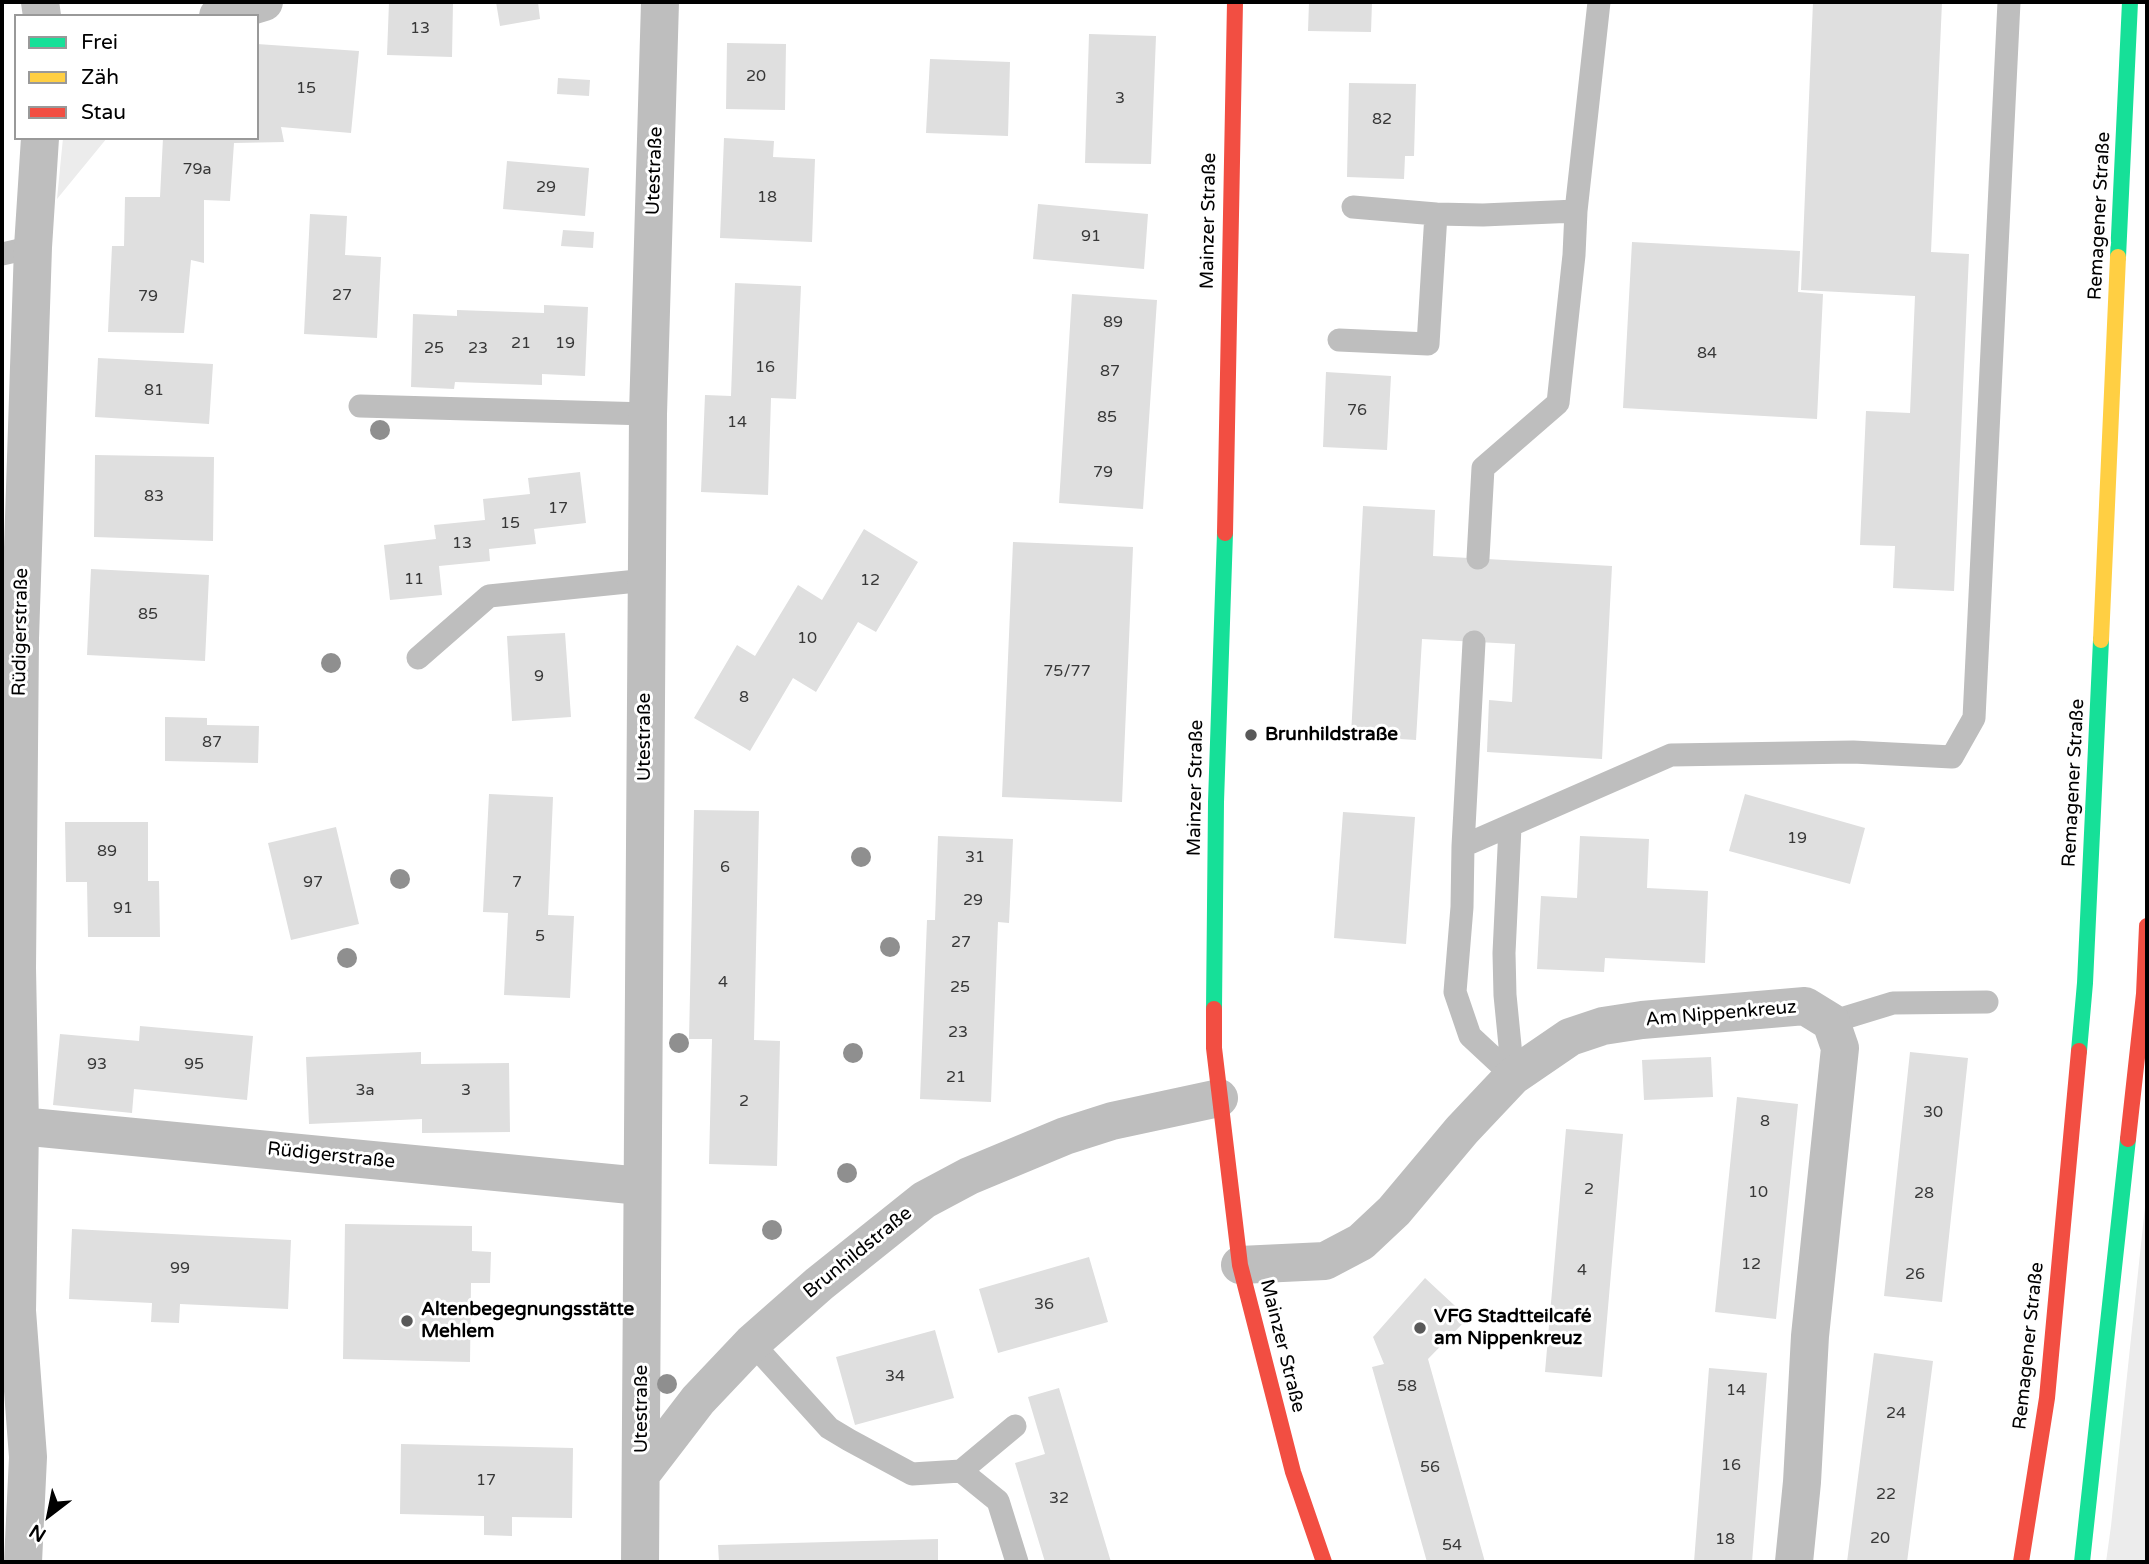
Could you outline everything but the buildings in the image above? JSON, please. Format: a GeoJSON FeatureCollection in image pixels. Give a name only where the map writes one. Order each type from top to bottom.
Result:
{"type":"FeatureCollection","features":[{"type":"Feature","properties":{"kind":"main road","name":"Mainzer Straße"},"geometry":{"type":"LineString","coordinates":[[1235,2],[1224,564],[1216,802],[1214,1048],[1240,1265],[1293,1472],[1324,1562]]}},
{"type":"Feature","properties":{"kind":"main road","name":"Remagener Straße"},"geometry":{"type":"LineString","coordinates":[[2021,1562],[2047,1398],[2085,983],[2130,2]]}},
{"type":"Feature","properties":{"kind":"main road"},"geometry":{"type":"LineString","coordinates":[[2082,1562],[2144,994],[2147,926]]}},
{"type":"Feature","properties":{"kind":"street"},"geometry":{"type":"LineString","coordinates":[[225,14],[264,2]]}},
{"type":"Feature","properties":{"kind":"street","name":"Utestraße"},"geometry":{"type":"LineString","coordinates":[[642,1473],[641,1186],[648,414],[660,2]]}},
{"type":"Feature","properties":{"kind":"street","name":"Rüdigerstraße"},"geometry":{"type":"LineString","coordinates":[[23,1562],[28,1457],[17,1311],[20,1126],[17,968],[10,876],[20,638],[17,250],[40,140]]}},
{"type":"Feature","properties":{"kind":"street","name":"Am Nippenkreuz"},"geometry":{"type":"LineString","coordinates":[[1240,1265],[1325,1261],[1360,1242],[1394,1211],[1462,1130],[1513,1076],[1570,1037],[1603,1026],[1642,1020],[1805,1006],[1830,1022]]}},
{"type":"Feature","properties":{"kind":"street"},"geometry":{"type":"LineString","coordinates":[[1794,1562],[1802,1482],[1810,1336],[1840,1048],[1830,1022]]}},
{"type":"Feature","properties":{"kind":"street","name":"Brunhildstraße"},"geometry":{"type":"LineString","coordinates":[[642,1473],[698,1400],[752,1343],[819,1284],[924,1200],[1014,1156],[1088,1128],[1171,1106],[1219,1098]]}},
{"type":"Feature","properties":{"kind":"street","name":"Rüdigerstraße"},"geometry":{"type":"LineString","coordinates":[[20,1126],[641,1186]]}},
{"type":"Feature","properties":{"kind":"street"},"geometry":{"type":"LineString","coordinates":[[640,1562],[642,1473]]}},
{"type":"Feature","properties":{"kind":"lane"},"geometry":{"type":"LineString","coordinates":[[1478,558],[1483,468],[1558,402],[1599,2]]}},
{"type":"Feature","properties":{"kind":"lane"},"geometry":{"type":"LineString","coordinates":[[1463,846],[1671,755],[1853,752],[1952,757],[1974,718],[2009,2]]}},
{"type":"Feature","properties":{"kind":"lane"},"geometry":{"type":"LineString","coordinates":[[1353,207],[1483,215],[1576,211]]}},
{"type":"Feature","properties":{"kind":"lane"},"geometry":{"type":"LineString","coordinates":[[1339,340],[1427,344],[1436,214]]}},
{"type":"Feature","properties":{"kind":"lane"},"geometry":{"type":"LineString","coordinates":[[360,406],[648,414]]}},
{"type":"Feature","properties":{"kind":"lane"},"geometry":{"type":"LineString","coordinates":[[418,658],[489,596],[647,580]]}},
{"type":"Feature","properties":{"kind":"lane"},"geometry":{"type":"LineString","coordinates":[[1474,642],[1462,907],[1455,992],[1470,1037],[1513,1076]]}},
{"type":"Feature","properties":{"kind":"lane"},"geometry":{"type":"LineString","coordinates":[[1510,827],[1504,953],[1513,1076]]}},
{"type":"Feature","properties":{"kind":"lane"},"geometry":{"type":"LineString","coordinates":[[1830,1022],[1893,1003],[1987,1002]]}},
{"type":"Feature","properties":{"kind":"lane"},"geometry":{"type":"LineString","coordinates":[[752,1343],[829,1428],[912,1474],[961,1471],[1015,1426]]}},
{"type":"Feature","properties":{"kind":"lane"},"geometry":{"type":"LineString","coordinates":[[961,1471],[998,1501],[1017,1562]]}},
{"type":"Feature","properties":{"kind":"shaded area"},"geometry":{"type":"Polygon","coordinates":[[[63,140],[105,140],[57,199],[63,140]]]}},
{"type":"Feature","properties":{"kind":"shaded area"},"geometry":{"type":"Polygon","coordinates":[[[2147,1188],[2147,1562],[2106,1562],[2111,1526],[2147,1188]]]}},
{"type":"Feature","properties":{"kind":"traffic: fast"},"geometry":{"type":"LineString","coordinates":[[2118,257],[2130,2]]}},
{"type":"Feature","properties":{"kind":"traffic: fast"},"geometry":{"type":"LineString","coordinates":[[1214,1009],[1216,802],[1225,533]]}},
{"type":"Feature","properties":{"kind":"traffic: fast"},"geometry":{"type":"LineString","coordinates":[[2079,1051],[2085,983],[2101,640]]}},
{"type":"Feature","properties":{"kind":"traffic: fast"},"geometry":{"type":"LineString","coordinates":[[2082,1562],[2128,1139]]}},
{"type":"Feature","properties":{"kind":"traffic: slow"},"geometry":{"type":"LineString","coordinates":[[2101,640],[2118,257]]}},
{"type":"Feature","properties":{"kind":"traffic: jam"},"geometry":{"type":"LineString","coordinates":[[1225,533],[1235,2]]}},
{"type":"Feature","properties":{"kind":"traffic: jam"},"geometry":{"type":"LineString","coordinates":[[2128,1139],[2144,994],[2147,926]]}},
{"type":"Feature","properties":{"kind":"traffic: jam"},"geometry":{"type":"LineString","coordinates":[[1214,1009],[1214,1048],[1240,1265],[1293,1472],[1324,1562]]}},
{"type":"Feature","properties":{"kind":"traffic: jam"},"geometry":{"type":"LineString","coordinates":[[2021,1562],[2047,1398],[2079,1051]]}},
{"type":"Feature","properties":{"kind":"place","name":"Brunhildstraße"},"geometry":{"type":"Point","coordinates":[1251,735]}},
{"type":"Feature","properties":{"kind":"place","name":"Altenbegegnungsstätte Mehlem"},"geometry":{"type":"Point","coordinates":[407,1321]}},
{"type":"Feature","properties":{"kind":"place","name":"VFG Stadtteilcafé am Nippenkreuz"},"geometry":{"type":"Point","coordinates":[1420,1328]}}]}
